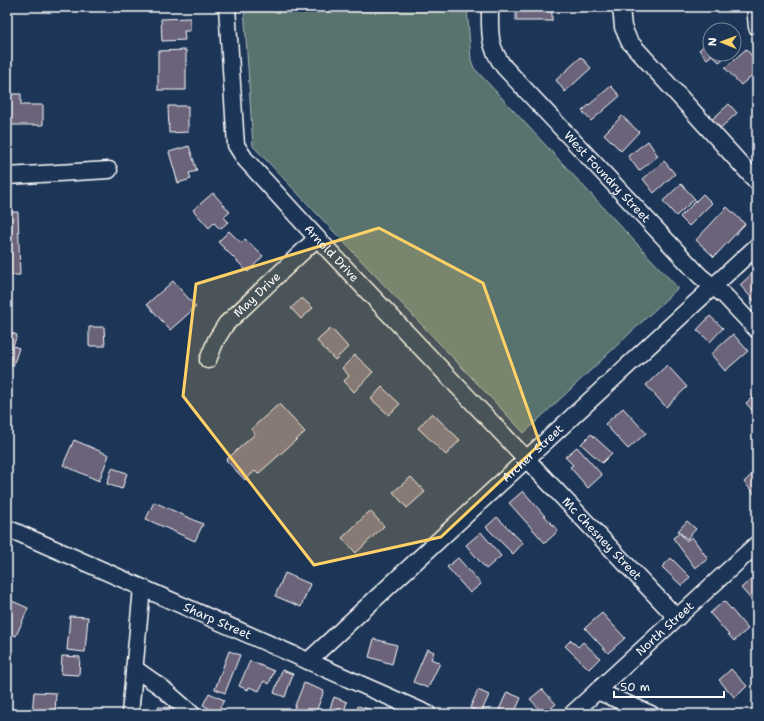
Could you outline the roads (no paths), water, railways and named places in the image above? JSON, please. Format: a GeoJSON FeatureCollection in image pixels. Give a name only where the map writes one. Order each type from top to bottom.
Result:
{"type":"FeatureCollection","features":[{"type":"Feature","properties":{"kind":"street","name":"Arnold Drive"},"geometry":{"type":"LineString","coordinates":[[228,7],[236,145],[245,159],[317,238],[527,459]]}},
{"type":"Feature","properties":{"kind":"street","name":"West Foundry Street"},"geometry":{"type":"LineString","coordinates":[[490,7],[490,38],[492,46],[504,68],[700,276],[725,296],[757,330]]}},
{"type":"Feature","properties":{"kind":"street"},"geometry":{"type":"LineString","coordinates":[[621,7],[623,27],[629,41],[757,182]]}},
{"type":"Feature","properties":{"kind":"street"},"geometry":{"type":"LineString","coordinates":[[755,7],[757,27]]}},
{"type":"Feature","properties":{"kind":"street"},"geometry":{"type":"LineString","coordinates":[[7,176],[109,170]]}},
{"type":"Feature","properties":{"kind":"street","name":"May Drive"},"geometry":{"type":"LineString","coordinates":[[208,360],[216,340],[226,324],[317,238]]}},
{"type":"Feature","properties":{"kind":"street","name":"Archer Street"},"geometry":{"type":"LineString","coordinates":[[308,661],[757,246]]}},
{"type":"Feature","properties":{"kind":"street","name":"Mc Chesney Street"},"geometry":{"type":"LineString","coordinates":[[527,459],[677,618]]}},
{"type":"Feature","properties":{"kind":"street","name":"Sharp Street"},"geometry":{"type":"LineString","coordinates":[[7,528],[428,714]]}},
{"type":"Feature","properties":{"kind":"street","name":"North Street"},"geometry":{"type":"LineString","coordinates":[[572,714],[757,544]]}},
{"type":"Feature","properties":{"kind":"street"},"geometry":{"type":"LineString","coordinates":[[130,714],[142,588]]}},
{"type":"Feature","properties":{"kind":"street"},"geometry":{"type":"LineString","coordinates":[[134,668],[161,687],[192,714]]}},
{"type":"Feature","properties":{"kind":"street"},"geometry":{"type":"LineString","coordinates":[[597,691],[651,714]]}}]}
